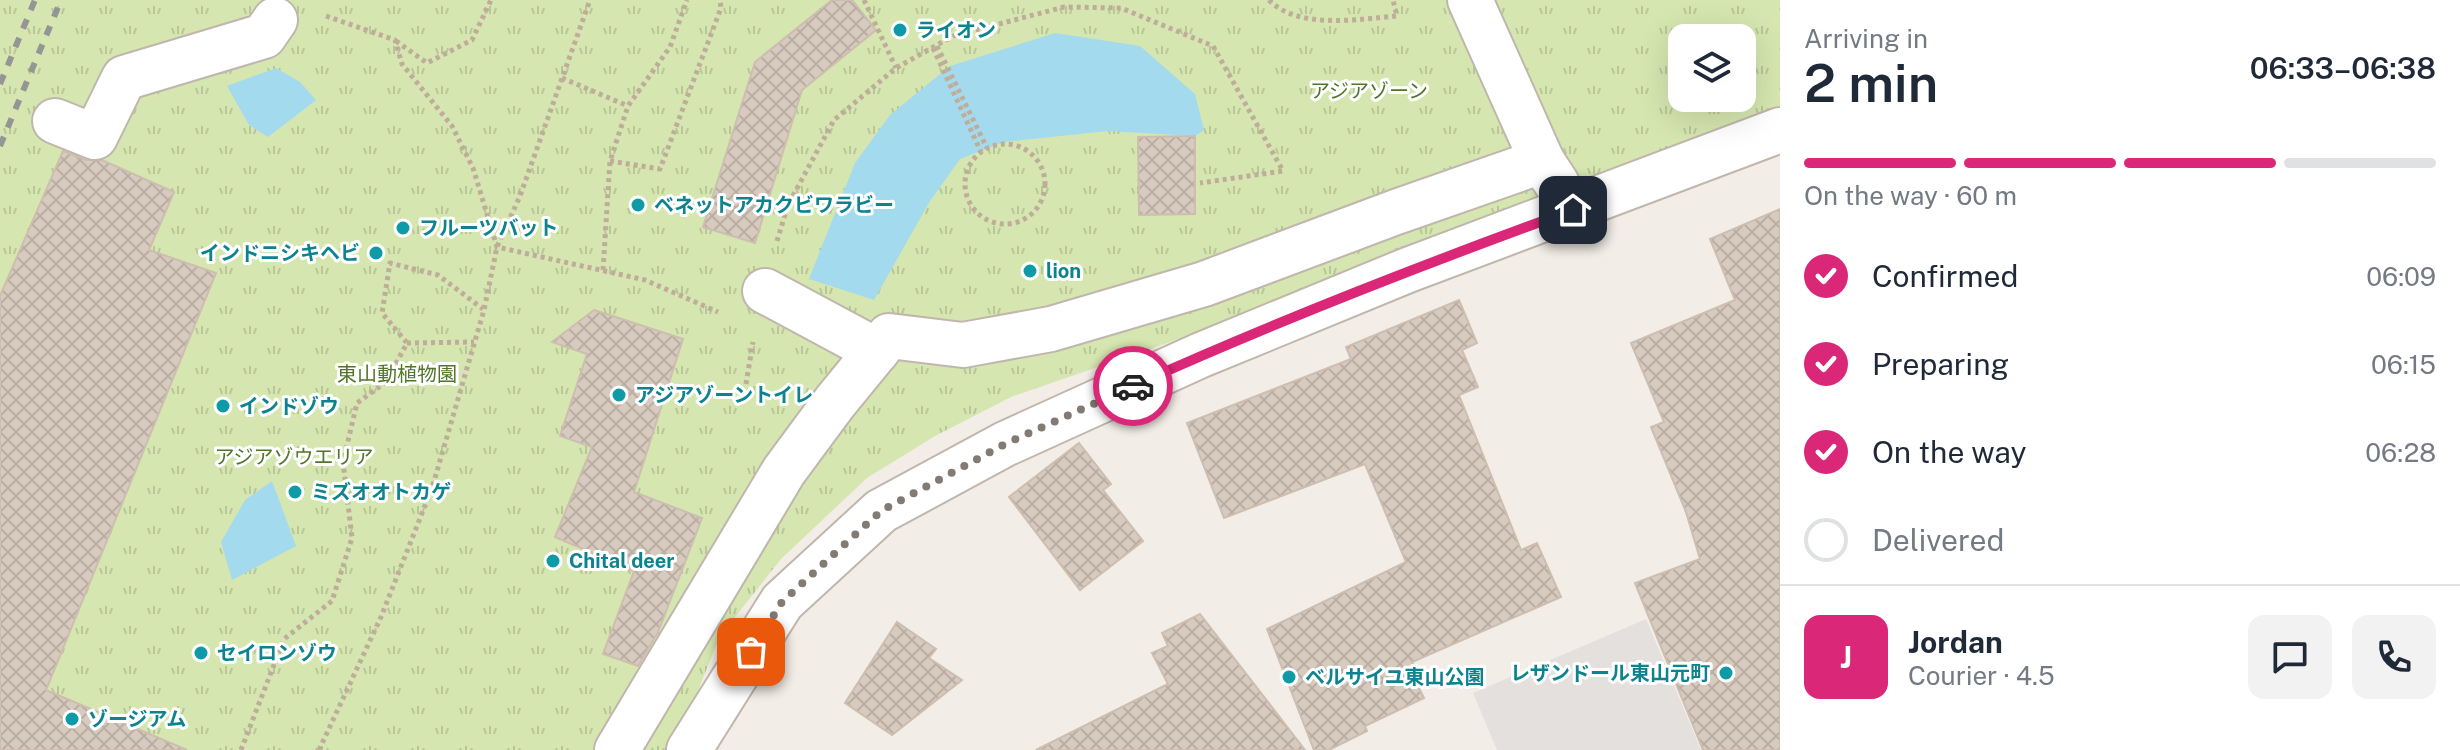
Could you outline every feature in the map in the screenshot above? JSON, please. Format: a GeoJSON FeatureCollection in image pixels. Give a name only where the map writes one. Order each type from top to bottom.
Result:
{"type":"FeatureCollection","features":[{"type":"Feature","properties":{"kind":"street"},"geometry":{"type":"LineString","coordinates":[[1470,0],[1542,161],[1573,210]]}},
{"type":"Feature","properties":{"kind":"street"},"geometry":{"type":"LineString","coordinates":[[55,121],[95,137],[124,78],[264,36],[294,16]]}},
{"type":"Feature","properties":{"kind":"street"},"geometry":{"type":"LineString","coordinates":[[689,750],[782,602],[881,511],[1005,444],[1201,355],[1408,270],[1780,130]]}},
{"type":"Feature","properties":{"kind":"street"},"geometry":{"type":"LineString","coordinates":[[617,750],[784,471],[889,336],[963,345],[1051,329],[1204,284],[1408,207],[1542,161]]}},
{"type":"Feature","properties":{"kind":"street"},"geometry":{"type":"LineString","coordinates":[[760,310],[877,351]]}},
{"type":"Feature","properties":{"kind":"path"},"geometry":{"type":"LineString","coordinates":[[294,16],[395,40],[427,63],[472,40],[491,0]]}},
{"type":"Feature","properties":{"kind":"path"},"geometry":{"type":"LineString","coordinates":[[319,750],[381,617],[432,488],[484,310],[497,247],[520,196],[590,0]]}},
{"type":"Feature","properties":{"kind":"path"},"geometry":{"type":"LineString","coordinates":[[603,270],[610,161],[628,106],[670,47],[687,0]]}},
{"type":"Feature","properties":{"kind":"path"},"geometry":{"type":"LineString","coordinates":[[610,161],[660,169],[721,8],[720,0]]}},
{"type":"Feature","properties":{"kind":"path"},"geometry":{"type":"LineString","coordinates":[[864,0],[896,68]]}},
{"type":"Feature","properties":{"kind":"path"},"geometry":{"type":"LineString","coordinates":[[1269,0],[1290,14],[1335,21],[1397,16],[1393,0]]}},
{"type":"Feature","properties":{"kind":"path"},"geometry":{"type":"LineString","coordinates":[[746,384],[769,267],[788,205],[834,120],[896,68],[953,36],[1064,4],[1121,8],[1213,46],[1283,171],[1200,183]]}},
{"type":"Feature","properties":{"kind":"path"},"geometry":{"type":"LineString","coordinates":[[395,40],[402,64],[452,126],[473,168],[497,247]]}},
{"type":"Feature","properties":{"kind":"path"},"geometry":{"type":"LineString","coordinates":[[935,47],[987,148]]}},
{"type":"Feature","properties":{"kind":"path"},"geometry":{"type":"LineString","coordinates":[[935,47],[981,152]]}},
{"type":"Feature","properties":{"kind":"path"},"geometry":{"type":"LineString","coordinates":[[562,78],[628,106]]}},
{"type":"Feature","properties":{"kind":"path"},"geometry":{"type":"LineString","coordinates":[[1001,143],[1014,144],[1027,149],[1037,159],[1046,184],[1037,210],[1026,219],[1014,224],[987,220],[968,201],[966,174],[971,162],[981,152],[1001,143]]}},
{"type":"Feature","properties":{"kind":"path"},"geometry":{"type":"LineString","coordinates":[[497,247],[760,310]]}},
{"type":"Feature","properties":{"kind":"path"},"geometry":{"type":"LineString","coordinates":[[407,343],[382,313],[390,263],[438,275],[484,310]]}},
{"type":"Feature","properties":{"kind":"path"},"geometry":{"type":"LineString","coordinates":[[407,343],[474,342]]}},
{"type":"Feature","properties":{"kind":"path"},"geometry":{"type":"LineString","coordinates":[[241,750],[284,639],[332,601],[352,538],[343,462],[357,403],[386,382],[407,343]]}},
{"type":"Feature","properties":{"kind":"green space","name":"東山動植物園"},"geometry":{"type":"Polygon","coordinates":[[[0,0],[1780,0],[1780,107],[1725,130],[1424,239],[1240,318],[1011,397],[935,436],[867,478],[781,559],[720,636],[674,750],[0,750],[0,0]]]}},
{"type":"Feature","properties":{"kind":"shaded area"},"geometry":{"type":"Polygon","coordinates":[[[1646,619],[1701,750],[1497,750],[1473,693],[1646,619]]]}},
{"type":"Feature","properties":{"kind":"water"},"geometry":{"type":"Polygon","coordinates":[[[1055,33],[1140,46],[1195,94],[1204,130],[1195,136],[1107,131],[1004,142],[960,159],[930,201],[874,300],[809,279],[855,163],[890,115],[950,66],[1055,33]]]}},
{"type":"Feature","properties":{"kind":"water"},"geometry":{"type":"Polygon","coordinates":[[[276,68],[300,82],[316,100],[268,137],[249,125],[227,86],[276,68]]]}},
{"type":"Feature","properties":{"kind":"water"},"geometry":{"type":"Polygon","coordinates":[[[272,481],[296,546],[232,580],[221,542],[245,500],[272,481]]]}},
{"type":"Feature","properties":{"kind":"building"},"geometry":{"type":"Polygon","coordinates":[[[832,0],[852,0],[876,30],[802,90],[755,243],[703,227],[755,62],[832,0]]]}},
{"type":"Feature","properties":{"kind":"building"},"geometry":{"type":"Polygon","coordinates":[[[1195,136],[1195,214],[1139,215],[1138,137],[1195,136]]]}},
{"type":"Feature","properties":{"kind":"building"},"geometry":{"type":"Polygon","coordinates":[[[63,151],[86,160],[102,160],[174,192],[149,250],[216,273],[46,690],[187,750],[0,750],[0,296],[63,151]]]}},
{"type":"Feature","properties":{"kind":"building"},"geometry":{"type":"Polygon","coordinates":[[[1780,209],[1780,750],[1703,750],[1635,583],[1700,559],[1686,512],[1651,427],[1664,422],[1631,343],[1735,300],[1710,239],[1780,209]]]}},
{"type":"Feature","properties":{"kind":"building"},"geometry":{"type":"Polygon","coordinates":[[[1459,300],[1477,343],[1462,350],[1478,387],[1459,395],[1521,550],[1537,543],[1561,597],[1412,662],[1415,668],[1410,670],[1424,698],[1365,726],[1367,731],[1329,750],[1314,750],[1267,629],[1406,562],[1365,464],[1224,518],[1187,423],[1351,359],[1346,347],[1459,300]]]}},
{"type":"Feature","properties":{"kind":"building"},"geometry":{"type":"Polygon","coordinates":[[[594,310],[683,339],[634,492],[702,518],[658,632],[638,666],[603,654],[634,571],[555,537],[592,447],[560,436],[587,354],[552,342],[594,310]]]}},
{"type":"Feature","properties":{"kind":"building"},"geometry":{"type":"Polygon","coordinates":[[[1079,443],[1111,484],[1103,490],[1143,541],[1080,590],[1009,497],[1079,443]]]}},
{"type":"Feature","properties":{"kind":"building"},"geometry":{"type":"Polygon","coordinates":[[[1200,614],[1305,750],[1036,750],[1168,684],[1152,653],[1168,646],[1162,633],[1200,614]]]}},
{"type":"Feature","properties":{"kind":"building"},"geometry":{"type":"Polygon","coordinates":[[[897,622],[936,649],[929,658],[962,680],[892,735],[845,703],[897,622]]]}},
{"type":"Feature","properties":{"kind":"railway"},"geometry":{"type":"LineString","coordinates":[[0,84],[35,0]]}},
{"type":"Feature","properties":{"kind":"railway"},"geometry":{"type":"LineString","coordinates":[[0,146],[61,0]]}},
{"type":"Feature","properties":{"kind":"way so far"},"geometry":{"type":"LineString","coordinates":[[751,652],[782,602],[881,511],[1005,444],[1133,386]]}},
{"type":"Feature","properties":{"kind":"place","name":"ライオン"},"geometry":{"type":"Point","coordinates":[900,30]}},
{"type":"Feature","properties":{"kind":"place","name":"ベネットアカクビワラビー"},"geometry":{"type":"Point","coordinates":[638,205]}},
{"type":"Feature","properties":{"kind":"place","name":"フルーツバット"},"geometry":{"type":"Point","coordinates":[403,228]}},
{"type":"Feature","properties":{"kind":"place","name":"インドニシキヘビ"},"geometry":{"type":"Point","coordinates":[376,253]}},
{"type":"Feature","properties":{"kind":"place","name":"lion"},"geometry":{"type":"Point","coordinates":[1030,271]}},
{"type":"Feature","properties":{"kind":"place","name":"アジアゾーントイレ"},"geometry":{"type":"Point","coordinates":[619,395]}},
{"type":"Feature","properties":{"kind":"place","name":"インドゾウ"},"geometry":{"type":"Point","coordinates":[223,406]}},
{"type":"Feature","properties":{"kind":"place","name":"ミズオオトカゲ"},"geometry":{"type":"Point","coordinates":[295,492]}},
{"type":"Feature","properties":{"kind":"place","name":"Chital deer"},"geometry":{"type":"Point","coordinates":[553,561]}},
{"type":"Feature","properties":{"kind":"place","name":"セイロンゾウ"},"geometry":{"type":"Point","coordinates":[201,653]}},
{"type":"Feature","properties":{"kind":"place","name":"レザンドール東山元町"},"geometry":{"type":"Point","coordinates":[1726,673]}},
{"type":"Feature","properties":{"kind":"place","name":"ベルサイユ東山公園"},"geometry":{"type":"Point","coordinates":[1289,677]}},
{"type":"Feature","properties":{"kind":"place","name":"ゾージアム"},"geometry":{"type":"Point","coordinates":[72,719]}},
{"type":"Feature","properties":{"kind":"route"},"geometry":{"type":"LineString","coordinates":[[1133,386],[1408,270],[1573,210]]}},
{"type":"Feature","properties":{"kind":"park label","name":"アジアゾーン"},"geometry":{"type":"Point","coordinates":[1369,91]}},
{"type":"Feature","properties":{"kind":"park label","name":"アジアゾウエリア"},"geometry":{"type":"Point","coordinates":[294,457]}}]}
